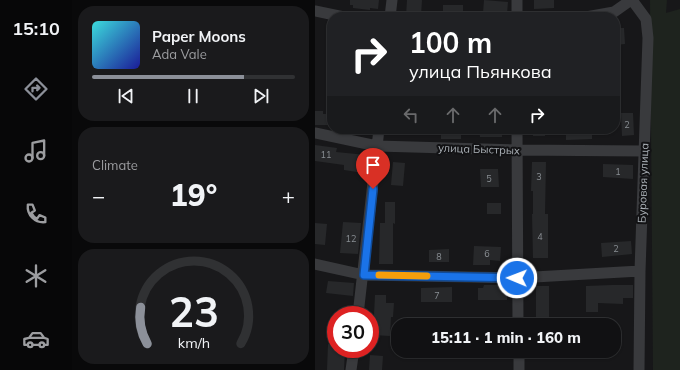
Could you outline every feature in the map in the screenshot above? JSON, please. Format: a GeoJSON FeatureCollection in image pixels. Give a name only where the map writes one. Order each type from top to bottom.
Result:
{"type":"FeatureCollection","features":[{"type":"Feature","properties":{"kind":"street"},"geometry":{"type":"LineString","coordinates":[[391,12],[392,0]]}},
{"type":"Feature","properties":{"kind":"street"},"geometry":{"type":"LineString","coordinates":[[517,0],[517,12]]}},
{"type":"Feature","properties":{"kind":"street"},"geometry":{"type":"LineString","coordinates":[[614,12],[631,0]]}},
{"type":"Feature","properties":{"kind":"street","name":"Буровая улица"},"geometry":{"type":"LineString","coordinates":[[631,0],[646,19],[648,38],[643,151],[639,370]]}},
{"type":"Feature","properties":{"kind":"street"},"geometry":{"type":"LineString","coordinates":[[315,11],[327,13]]}},
{"type":"Feature","properties":{"kind":"street","name":"улица Быстрых"},"geometry":{"type":"LineString","coordinates":[[315,133],[377,146],[517,150],[643,151]]}},
{"type":"Feature","properties":{"kind":"street"},"geometry":{"type":"LineString","coordinates":[[359,306],[364,275],[378,134]]}},
{"type":"Feature","properties":{"kind":"street"},"geometry":{"type":"LineString","coordinates":[[517,134],[518,318]]}},
{"type":"Feature","properties":{"kind":"street"},"geometry":{"type":"LineString","coordinates":[[315,264],[364,275],[517,278],[640,271]]}},
{"type":"Feature","properties":{"kind":"street"},"geometry":{"type":"LineString","coordinates":[[351,370],[353,358]]}},
{"type":"Feature","properties":{"kind":"street"},"geometry":{"type":"LineString","coordinates":[[519,358],[519,370]]}},
{"type":"Feature","properties":{"kind":"shaded area"},"geometry":{"type":"Polygon","coordinates":[[[650,0],[667,0],[666,13],[680,9],[680,370],[653,370],[650,0]]]}},
{"type":"Feature","properties":{"kind":"building"},"geometry":{"type":"Polygon","coordinates":[[[350,0],[379,0],[378,9],[370,8],[370,10],[353,8],[353,5],[350,5],[350,0]]]}},
{"type":"Feature","properties":{"kind":"building"},"geometry":{"type":"Polygon","coordinates":[[[407,0],[422,0],[421,12],[406,12],[407,0]]]}},
{"type":"Feature","properties":{"kind":"building"},"geometry":{"type":"Polygon","coordinates":[[[484,0],[508,2],[507,12],[483,12],[484,0]]]}},
{"type":"Feature","properties":{"kind":"building"},"geometry":{"type":"Polygon","coordinates":[[[534,0],[554,0],[554,8],[534,9],[534,0]]]}},
{"type":"Feature","properties":{"kind":"building"},"geometry":{"type":"Polygon","coordinates":[[[443,5],[463,5],[463,12],[443,12],[443,5]]]}},
{"type":"Feature","properties":{"kind":"building"},"geometry":{"type":"Polygon","coordinates":[[[620,28],[624,28],[625,44],[620,44],[620,28]]]}},
{"type":"Feature","properties":{"kind":"building"},"geometry":{"type":"Polygon","coordinates":[[[315,111],[323,111],[323,114],[327,114],[327,125],[315,125],[315,111]]]}},
{"type":"Feature","properties":{"kind":"building"},"geometry":{"type":"Polygon","coordinates":[[[621,113],[633,113],[634,135],[622,136],[621,113]]]}},
{"type":"Feature","properties":{"kind":"building"},"geometry":{"type":"Polygon","coordinates":[[[441,134],[461,134],[461,139],[441,139],[441,134]]]}},
{"type":"Feature","properties":{"kind":"building"},"geometry":{"type":"Polygon","coordinates":[[[480,134],[502,134],[502,137],[480,137],[480,134]]]}},
{"type":"Feature","properties":{"kind":"building"},"geometry":{"type":"Polygon","coordinates":[[[533,134],[545,134],[545,136],[533,136],[533,134]]]}},
{"type":"Feature","properties":{"kind":"building"},"geometry":{"type":"Polygon","coordinates":[[[566,134],[592,134],[592,139],[566,140],[566,134]]]}},
{"type":"Feature","properties":{"kind":"building"},"geometry":{"type":"Polygon","coordinates":[[[315,145],[337,148],[336,152],[366,155],[364,173],[344,170],[344,165],[315,161],[315,145]]]}},
{"type":"Feature","properties":{"kind":"building"},"geometry":{"type":"Polygon","coordinates":[[[393,162],[405,163],[403,186],[391,185],[393,162]]]}},
{"type":"Feature","properties":{"kind":"building"},"geometry":{"type":"Polygon","coordinates":[[[532,162],[546,162],[545,214],[548,214],[548,258],[533,258],[533,191],[531,191],[532,162]]]}},
{"type":"Feature","properties":{"kind":"building"},"geometry":{"type":"Polygon","coordinates":[[[603,164],[633,165],[633,179],[603,177],[603,164]]]}},
{"type":"Feature","properties":{"kind":"building"},"geometry":{"type":"Polygon","coordinates":[[[480,169],[498,169],[499,187],[481,187],[480,169]]]}},
{"type":"Feature","properties":{"kind":"building"},"geometry":{"type":"Polygon","coordinates":[[[385,202],[395,202],[395,224],[393,223],[393,264],[379,264],[380,223],[385,223],[385,202]]]}},
{"type":"Feature","properties":{"kind":"building"},"geometry":{"type":"Polygon","coordinates":[[[487,203],[501,203],[501,214],[487,214],[487,203]]]}},
{"type":"Feature","properties":{"kind":"building"},"geometry":{"type":"Polygon","coordinates":[[[343,222],[361,223],[358,254],[340,253],[343,222]]]}},
{"type":"Feature","properties":{"kind":"building"},"geometry":{"type":"Polygon","coordinates":[[[315,223],[327,224],[325,245],[315,244],[315,223]]]}},
{"type":"Feature","properties":{"kind":"building"},"geometry":{"type":"Polygon","coordinates":[[[631,241],[632,254],[602,257],[601,243],[631,241]]]}},
{"type":"Feature","properties":{"kind":"building"},"geometry":{"type":"Polygon","coordinates":[[[474,246],[501,247],[500,261],[490,260],[490,265],[473,265],[474,246]]]}},
{"type":"Feature","properties":{"kind":"building"},"geometry":{"type":"Polygon","coordinates":[[[449,249],[449,262],[429,262],[429,250],[449,249]]]}},
{"type":"Feature","properties":{"kind":"building"},"geometry":{"type":"Polygon","coordinates":[[[328,281],[354,283],[353,296],[326,293],[328,281]]]}},
{"type":"Feature","properties":{"kind":"building"},"geometry":{"type":"Polygon","coordinates":[[[484,285],[507,285],[507,300],[478,300],[478,288],[483,288],[484,285]]]}},
{"type":"Feature","properties":{"kind":"building"},"geometry":{"type":"Polygon","coordinates":[[[633,285],[633,298],[623,298],[623,304],[598,303],[598,312],[586,312],[586,286],[633,285]]]}},
{"type":"Feature","properties":{"kind":"building"},"geometry":{"type":"Polygon","coordinates":[[[536,286],[549,286],[549,318],[536,318],[536,286]]]}},
{"type":"Feature","properties":{"kind":"building"},"geometry":{"type":"Polygon","coordinates":[[[452,287],[452,302],[421,302],[421,288],[452,287]]]}},
{"type":"Feature","properties":{"kind":"building"},"geometry":{"type":"Polygon","coordinates":[[[375,295],[386,295],[386,303],[394,303],[393,317],[391,317],[390,336],[379,335],[379,306],[374,306],[375,295]]]}},
{"type":"Feature","properties":{"kind":"building"},"geometry":{"type":"Polygon","coordinates":[[[379,356],[383,356],[382,370],[369,370],[370,358],[379,358],[379,356]]]}},
{"type":"Feature","properties":{"kind":"building"},"geometry":{"type":"Polygon","coordinates":[[[327,358],[345,358],[344,370],[327,370],[327,358]]]}},
{"type":"Feature","properties":{"kind":"slow traffic"},"geometry":{"type":"LineString","coordinates":[[379,275],[427,276]]}},
{"type":"Feature","properties":{"kind":"route"},"geometry":{"type":"LineString","coordinates":[[373,189],[364,275],[517,278]]}}]}
